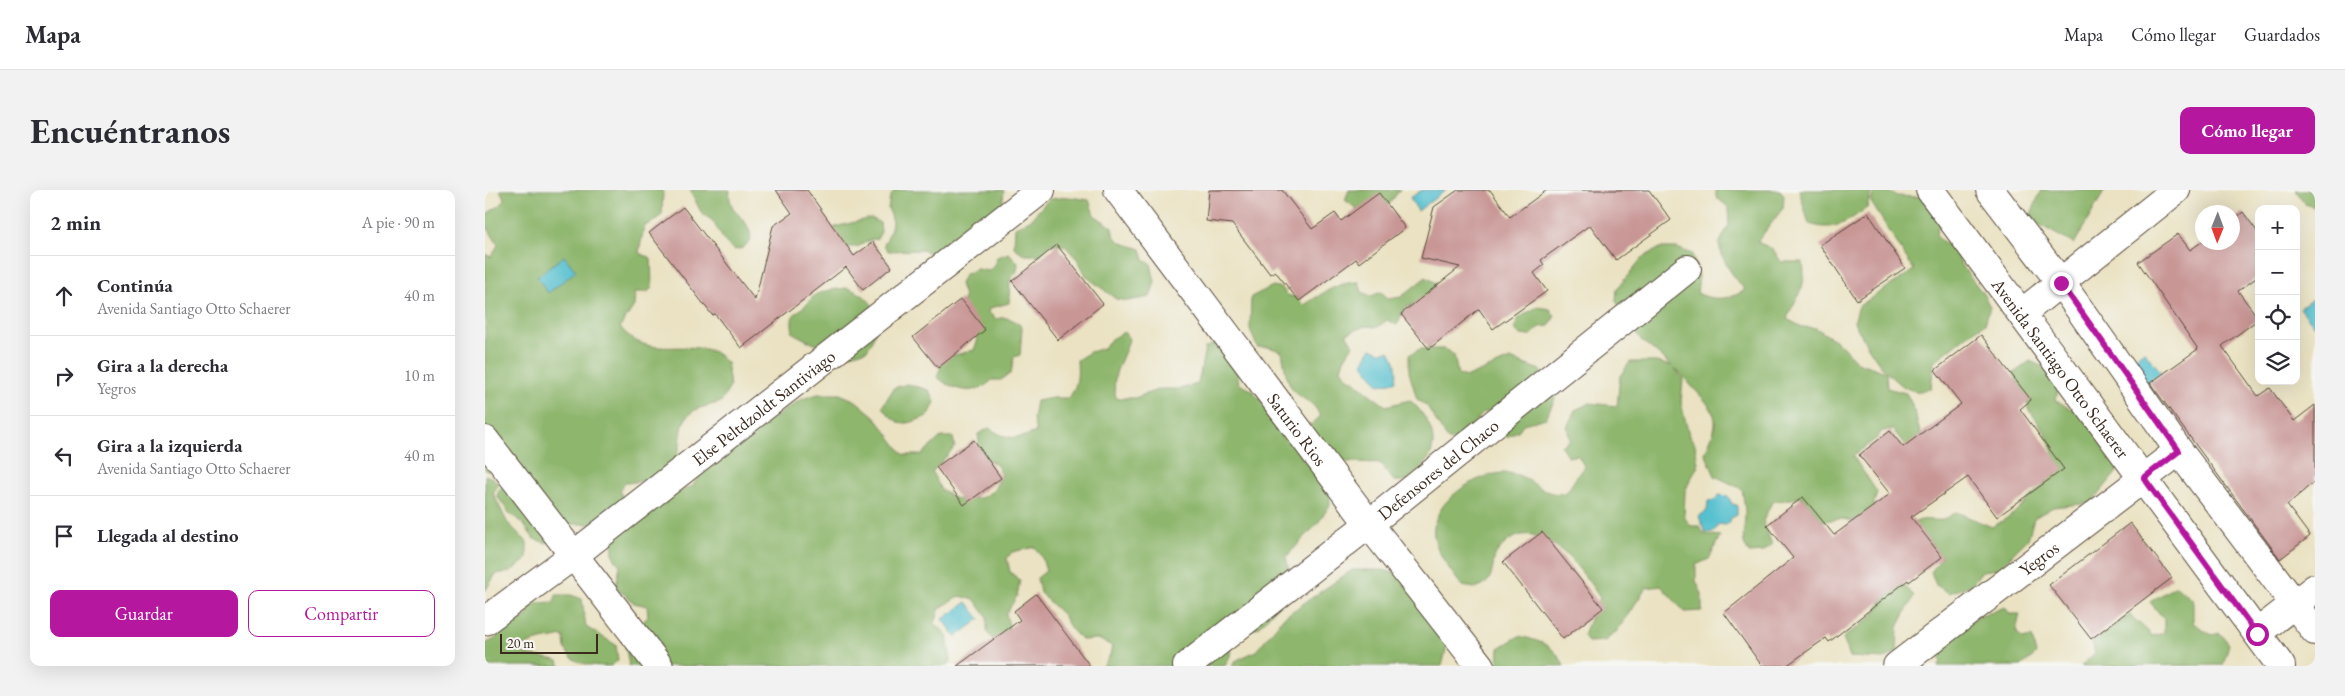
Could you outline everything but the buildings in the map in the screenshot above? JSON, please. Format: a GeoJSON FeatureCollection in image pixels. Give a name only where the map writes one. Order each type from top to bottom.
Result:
{"type":"FeatureCollection","features":[{"type":"Feature","properties":{"kind":"street","name":"Else Peltdzoldt Santiviago"},"geometry":{"type":"LineString","coordinates":[[485,621],[574,555],[1041,190]]}},
{"type":"Feature","properties":{"kind":"street","name":"Saturio Rios"},"geometry":{"type":"LineString","coordinates":[[1118,190],[1369,524],[1480,666]]}},
{"type":"Feature","properties":{"kind":"street","name":"Avenida Santiago Otto Schaerer"},"geometry":{"type":"LineString","coordinates":[[1930,190],[2281,666]]}},
{"type":"Feature","properties":{"kind":"street"},"geometry":{"type":"LineString","coordinates":[[1990,190],[2061,283],[2179,451],[2305,596],[2315,631]]}},
{"type":"Feature","properties":{"kind":"street"},"geometry":{"type":"LineString","coordinates":[[2022,313],[2177,190]]}},
{"type":"Feature","properties":{"kind":"street","name":"Defensores del Chaco"},"geometry":{"type":"LineString","coordinates":[[1187,666],[1369,524],[1687,269]]}},
{"type":"Feature","properties":{"kind":"street"},"geometry":{"type":"LineString","coordinates":[[485,440],[659,666]]}},
{"type":"Feature","properties":{"kind":"street","name":"Yegros"},"geometry":{"type":"LineString","coordinates":[[1897,666],[2179,451]]}},
{"type":"Feature","properties":{"kind":"street"},"geometry":{"type":"LineString","coordinates":[[2257,634],[2305,596]]}},
{"type":"Feature","properties":{"kind":"green space"},"geometry":{"type":"Polygon","coordinates":[[[500,190],[663,190],[662,214],[657,220],[644,226],[639,253],[651,258],[652,288],[647,292],[635,292],[634,306],[620,327],[630,337],[641,343],[663,347],[700,348],[712,351],[727,363],[730,387],[721,402],[698,409],[688,415],[683,427],[678,454],[668,468],[652,478],[625,483],[620,491],[626,505],[592,524],[573,524],[547,543],[534,539],[522,522],[510,514],[497,496],[510,479],[522,472],[523,466],[511,457],[496,474],[485,470],[485,254],[491,257],[498,245],[486,225],[485,215],[502,204],[504,198],[500,190]]]}},
{"type":"Feature","properties":{"kind":"green space"},"geometry":{"type":"Polygon","coordinates":[[[690,190],[730,190],[731,205],[747,225],[751,240],[743,248],[734,250],[725,242],[712,220],[702,214],[690,190]]]}},
{"type":"Feature","properties":{"kind":"green space"},"geometry":{"type":"Polygon","coordinates":[[[895,190],[1004,190],[1002,209],[942,257],[931,255],[923,250],[888,251],[884,245],[890,231],[892,218],[888,209],[890,197],[895,190]]]}},
{"type":"Feature","properties":{"kind":"green space"},"geometry":{"type":"Polygon","coordinates":[[[1349,190],[1400,190],[1380,215],[1365,215],[1345,200],[1349,190]]]}},
{"type":"Feature","properties":{"kind":"green space"},"geometry":{"type":"Polygon","coordinates":[[[1716,190],[1780,190],[1784,195],[1783,208],[1757,242],[1773,249],[1781,262],[1803,262],[1804,279],[1787,319],[1802,327],[1816,328],[1839,343],[1857,362],[1886,372],[1887,388],[1906,393],[1924,441],[1913,455],[1893,430],[1882,431],[1877,438],[1853,456],[1877,492],[1873,508],[1853,521],[1842,519],[1822,521],[1803,497],[1772,502],[1763,521],[1772,545],[1763,552],[1749,553],[1746,548],[1743,532],[1745,511],[1742,489],[1715,476],[1705,453],[1715,427],[1714,415],[1711,408],[1674,367],[1683,379],[1681,403],[1689,435],[1695,444],[1698,465],[1685,491],[1684,517],[1691,526],[1700,526],[1703,534],[1720,536],[1709,559],[1696,565],[1696,581],[1702,594],[1702,611],[1685,612],[1661,586],[1646,588],[1617,631],[1605,641],[1588,642],[1583,635],[1600,598],[1569,557],[1541,537],[1527,535],[1512,539],[1498,551],[1494,558],[1491,576],[1484,585],[1476,588],[1462,586],[1441,556],[1434,536],[1435,523],[1439,512],[1448,501],[1458,491],[1483,477],[1508,473],[1524,478],[1549,492],[1557,494],[1566,493],[1584,466],[1578,455],[1568,457],[1561,446],[1570,440],[1567,427],[1575,410],[1590,403],[1617,406],[1620,376],[1630,362],[1656,362],[1672,366],[1639,338],[1616,301],[1617,289],[1642,258],[1660,248],[1677,248],[1692,254],[1699,276],[1697,293],[1721,298],[1733,296],[1745,290],[1723,258],[1719,244],[1729,225],[1728,207],[1716,197],[1716,190]]]}},
{"type":"Feature","properties":{"kind":"green space"},"geometry":{"type":"Polygon","coordinates":[[[1799,190],[1872,190],[1867,208],[1840,225],[1826,227],[1809,224],[1799,190]]]}},
{"type":"Feature","properties":{"kind":"green space"},"geometry":{"type":"Polygon","coordinates":[[[1883,190],[1897,196],[1917,197],[1927,190],[1947,218],[1937,228],[1936,236],[1956,252],[1962,266],[1984,295],[1990,307],[1985,324],[1969,334],[1934,362],[1931,388],[1921,391],[1906,388],[1888,373],[1879,363],[1854,322],[1859,306],[1914,270],[1871,202],[1874,192],[1883,190]]]}},
{"type":"Feature","properties":{"kind":"green space"},"geometry":{"type":"Polygon","coordinates":[[[2041,190],[2105,190],[2074,244],[2029,219],[2041,190]]]}},
{"type":"Feature","properties":{"kind":"green space"},"geometry":{"type":"Polygon","coordinates":[[[2296,190],[2315,190],[2315,207],[2305,204],[2296,190]]]}},
{"type":"Feature","properties":{"kind":"green space"},"geometry":{"type":"Polygon","coordinates":[[[1069,197],[1089,200],[1094,215],[1112,227],[1113,233],[1118,240],[1141,249],[1144,260],[1151,264],[1155,282],[1150,297],[1128,301],[1116,299],[1087,277],[1078,260],[1065,246],[1051,244],[1040,255],[1025,255],[1014,247],[1015,227],[1030,220],[1049,199],[1069,197]]]}},
{"type":"Feature","properties":{"kind":"green space"},"geometry":{"type":"Polygon","coordinates":[[[871,218],[880,223],[881,232],[877,239],[870,240],[857,247],[841,247],[832,238],[835,227],[871,218]]]}},
{"type":"Feature","properties":{"kind":"green space"},"geometry":{"type":"Polygon","coordinates":[[[1009,253],[1018,263],[1017,271],[1010,280],[1009,303],[990,308],[988,312],[996,319],[1010,319],[1022,327],[1020,355],[1014,357],[1011,373],[1001,380],[992,380],[979,389],[957,389],[937,377],[944,358],[974,350],[978,339],[963,308],[964,296],[960,284],[964,275],[977,269],[988,271],[994,266],[997,257],[1009,253]]]}},
{"type":"Feature","properties":{"kind":"green space"},"geometry":{"type":"Polygon","coordinates":[[[1426,277],[1436,283],[1433,293],[1404,309],[1397,325],[1387,320],[1378,327],[1365,326],[1346,334],[1353,345],[1344,359],[1341,369],[1349,378],[1386,406],[1410,400],[1427,420],[1433,437],[1431,454],[1422,467],[1406,481],[1394,481],[1380,463],[1328,461],[1309,426],[1320,417],[1318,411],[1290,386],[1282,352],[1269,347],[1257,347],[1250,329],[1251,297],[1273,286],[1282,288],[1287,295],[1296,297],[1304,305],[1337,286],[1359,282],[1362,292],[1371,296],[1381,292],[1389,299],[1401,297],[1426,277]]]}},
{"type":"Feature","properties":{"kind":"green space"},"geometry":{"type":"Polygon","coordinates":[[[847,288],[858,292],[866,298],[872,305],[875,313],[877,321],[876,330],[867,350],[851,355],[812,343],[793,333],[792,318],[814,296],[834,289],[847,288]]]}},
{"type":"Feature","properties":{"kind":"green space"},"geometry":{"type":"Polygon","coordinates":[[[1537,307],[1550,309],[1555,316],[1549,326],[1540,327],[1530,336],[1521,335],[1514,329],[1519,318],[1537,307]]]}},
{"type":"Feature","properties":{"kind":"green space"},"geometry":{"type":"Polygon","coordinates":[[[1124,332],[1129,339],[1116,374],[1116,398],[1135,398],[1160,389],[1179,389],[1198,384],[1205,348],[1216,343],[1229,347],[1237,369],[1239,384],[1252,390],[1270,411],[1275,425],[1294,443],[1303,460],[1323,475],[1329,489],[1330,505],[1318,523],[1286,557],[1293,589],[1259,627],[1242,633],[1232,642],[1230,656],[1225,666],[1103,666],[1110,655],[1112,646],[1098,639],[1082,640],[1071,629],[1063,615],[1040,593],[1037,578],[1046,571],[1042,558],[1035,547],[1012,552],[1007,558],[1010,572],[1020,580],[1017,596],[1006,614],[1009,626],[1003,652],[987,632],[987,617],[975,600],[960,596],[940,608],[935,623],[947,635],[951,661],[947,666],[629,666],[624,638],[648,617],[647,606],[634,603],[616,587],[620,565],[614,556],[613,539],[634,521],[649,514],[661,500],[693,486],[707,463],[740,442],[752,424],[770,420],[802,399],[818,394],[840,394],[856,401],[874,416],[904,455],[921,455],[941,437],[953,437],[955,447],[932,472],[941,490],[957,499],[981,498],[993,491],[1002,475],[997,465],[981,455],[978,434],[989,428],[1001,435],[1012,438],[1036,432],[1033,419],[1036,401],[1069,398],[1077,380],[1077,360],[1090,352],[1104,348],[1111,339],[1124,332]]]}},
{"type":"Feature","properties":{"kind":"green space"},"geometry":{"type":"Polygon","coordinates":[[[1420,349],[1445,349],[1454,355],[1458,375],[1467,377],[1510,359],[1540,370],[1555,399],[1546,418],[1523,424],[1519,430],[1507,437],[1498,434],[1489,411],[1482,414],[1460,440],[1448,440],[1427,406],[1417,399],[1409,372],[1409,355],[1420,349]]]}},
{"type":"Feature","properties":{"kind":"green space"},"geometry":{"type":"Polygon","coordinates":[[[2030,361],[2060,375],[2056,401],[2129,440],[2116,473],[2091,503],[2053,507],[2034,518],[2028,539],[1998,569],[1982,571],[1971,585],[1949,593],[1936,585],[1931,572],[1942,557],[1923,533],[1909,527],[1917,521],[1941,520],[1956,512],[1992,527],[2012,515],[2046,482],[2055,457],[2045,432],[2030,411],[2014,373],[2030,361]]]}},
{"type":"Feature","properties":{"kind":"green space"},"geometry":{"type":"Polygon","coordinates":[[[907,384],[929,390],[935,402],[929,415],[903,423],[893,419],[882,407],[894,388],[907,384]]]}},
{"type":"Feature","properties":{"kind":"green space"},"geometry":{"type":"Polygon","coordinates":[[[485,475],[493,478],[499,484],[493,493],[507,522],[527,542],[527,559],[510,572],[496,574],[485,591],[485,475]]]}},
{"type":"Feature","properties":{"kind":"green space"},"geometry":{"type":"Polygon","coordinates":[[[1352,570],[1383,570],[1411,578],[1451,629],[1442,666],[1232,666],[1237,660],[1256,651],[1284,617],[1352,570]]]}},
{"type":"Feature","properties":{"kind":"green space"},"geometry":{"type":"Polygon","coordinates":[[[1892,579],[1907,588],[1914,596],[1898,627],[1897,652],[1884,659],[1850,657],[1843,638],[1866,622],[1875,613],[1892,579]]]}},
{"type":"Feature","properties":{"kind":"green space"},"geometry":{"type":"Polygon","coordinates":[[[2176,586],[2193,600],[2193,623],[2212,635],[2220,633],[2229,644],[2223,665],[2081,666],[2095,653],[2092,642],[2130,615],[2153,636],[2164,633],[2164,619],[2150,602],[2176,586]]]}},
{"type":"Feature","properties":{"kind":"green space"},"geometry":{"type":"Polygon","coordinates":[[[556,595],[571,595],[582,599],[586,627],[616,645],[618,660],[611,666],[578,662],[568,654],[563,636],[533,642],[518,651],[527,655],[558,661],[560,666],[485,666],[485,644],[495,639],[509,626],[526,618],[529,608],[537,603],[554,602],[556,595]]]}},
{"type":"Feature","properties":{"kind":"green space"},"geometry":{"type":"Polygon","coordinates":[[[2005,607],[2010,614],[2020,614],[2016,631],[2022,639],[2032,637],[2036,654],[2021,666],[1938,666],[1941,662],[1935,647],[1971,620],[2005,607]]]}},
{"type":"Feature","properties":{"kind":"green space"},"geometry":{"type":"Polygon","coordinates":[[[1519,636],[1546,645],[1556,653],[1564,666],[1498,666],[1499,648],[1519,636]]]}},
{"type":"Feature","properties":{"kind":"water"},"geometry":{"type":"Polygon","coordinates":[[[1422,190],[1446,190],[1418,211],[1410,198],[1422,190]]]}},
{"type":"Feature","properties":{"kind":"water"},"geometry":{"type":"Polygon","coordinates":[[[564,256],[576,271],[548,293],[537,277],[564,256]]]}},
{"type":"Feature","properties":{"kind":"water"},"geometry":{"type":"Polygon","coordinates":[[[2315,297],[2314,326],[2300,308],[2315,297]]]}},
{"type":"Feature","properties":{"kind":"water"},"geometry":{"type":"Polygon","coordinates":[[[1371,348],[1380,352],[1389,351],[1395,361],[1397,370],[1395,382],[1379,385],[1363,364],[1371,348]]]}},
{"type":"Feature","properties":{"kind":"water"},"geometry":{"type":"Polygon","coordinates":[[[2144,351],[2161,372],[2144,386],[2127,364],[2144,351]]]}},
{"type":"Feature","properties":{"kind":"water"},"geometry":{"type":"Polygon","coordinates":[[[1719,495],[1728,496],[1732,504],[1737,505],[1737,515],[1730,519],[1730,523],[1725,525],[1719,524],[1714,532],[1705,533],[1699,516],[1707,511],[1708,501],[1715,500],[1719,495]]]}},
{"type":"Feature","properties":{"kind":"water"},"geometry":{"type":"Polygon","coordinates":[[[967,602],[980,619],[956,637],[943,619],[967,602]]]}},
{"type":"Feature","properties":{"kind":"route"},"geometry":{"type":"LineString","coordinates":[[2061,283],[2179,451],[2144,478],[2257,634]]}}]}
